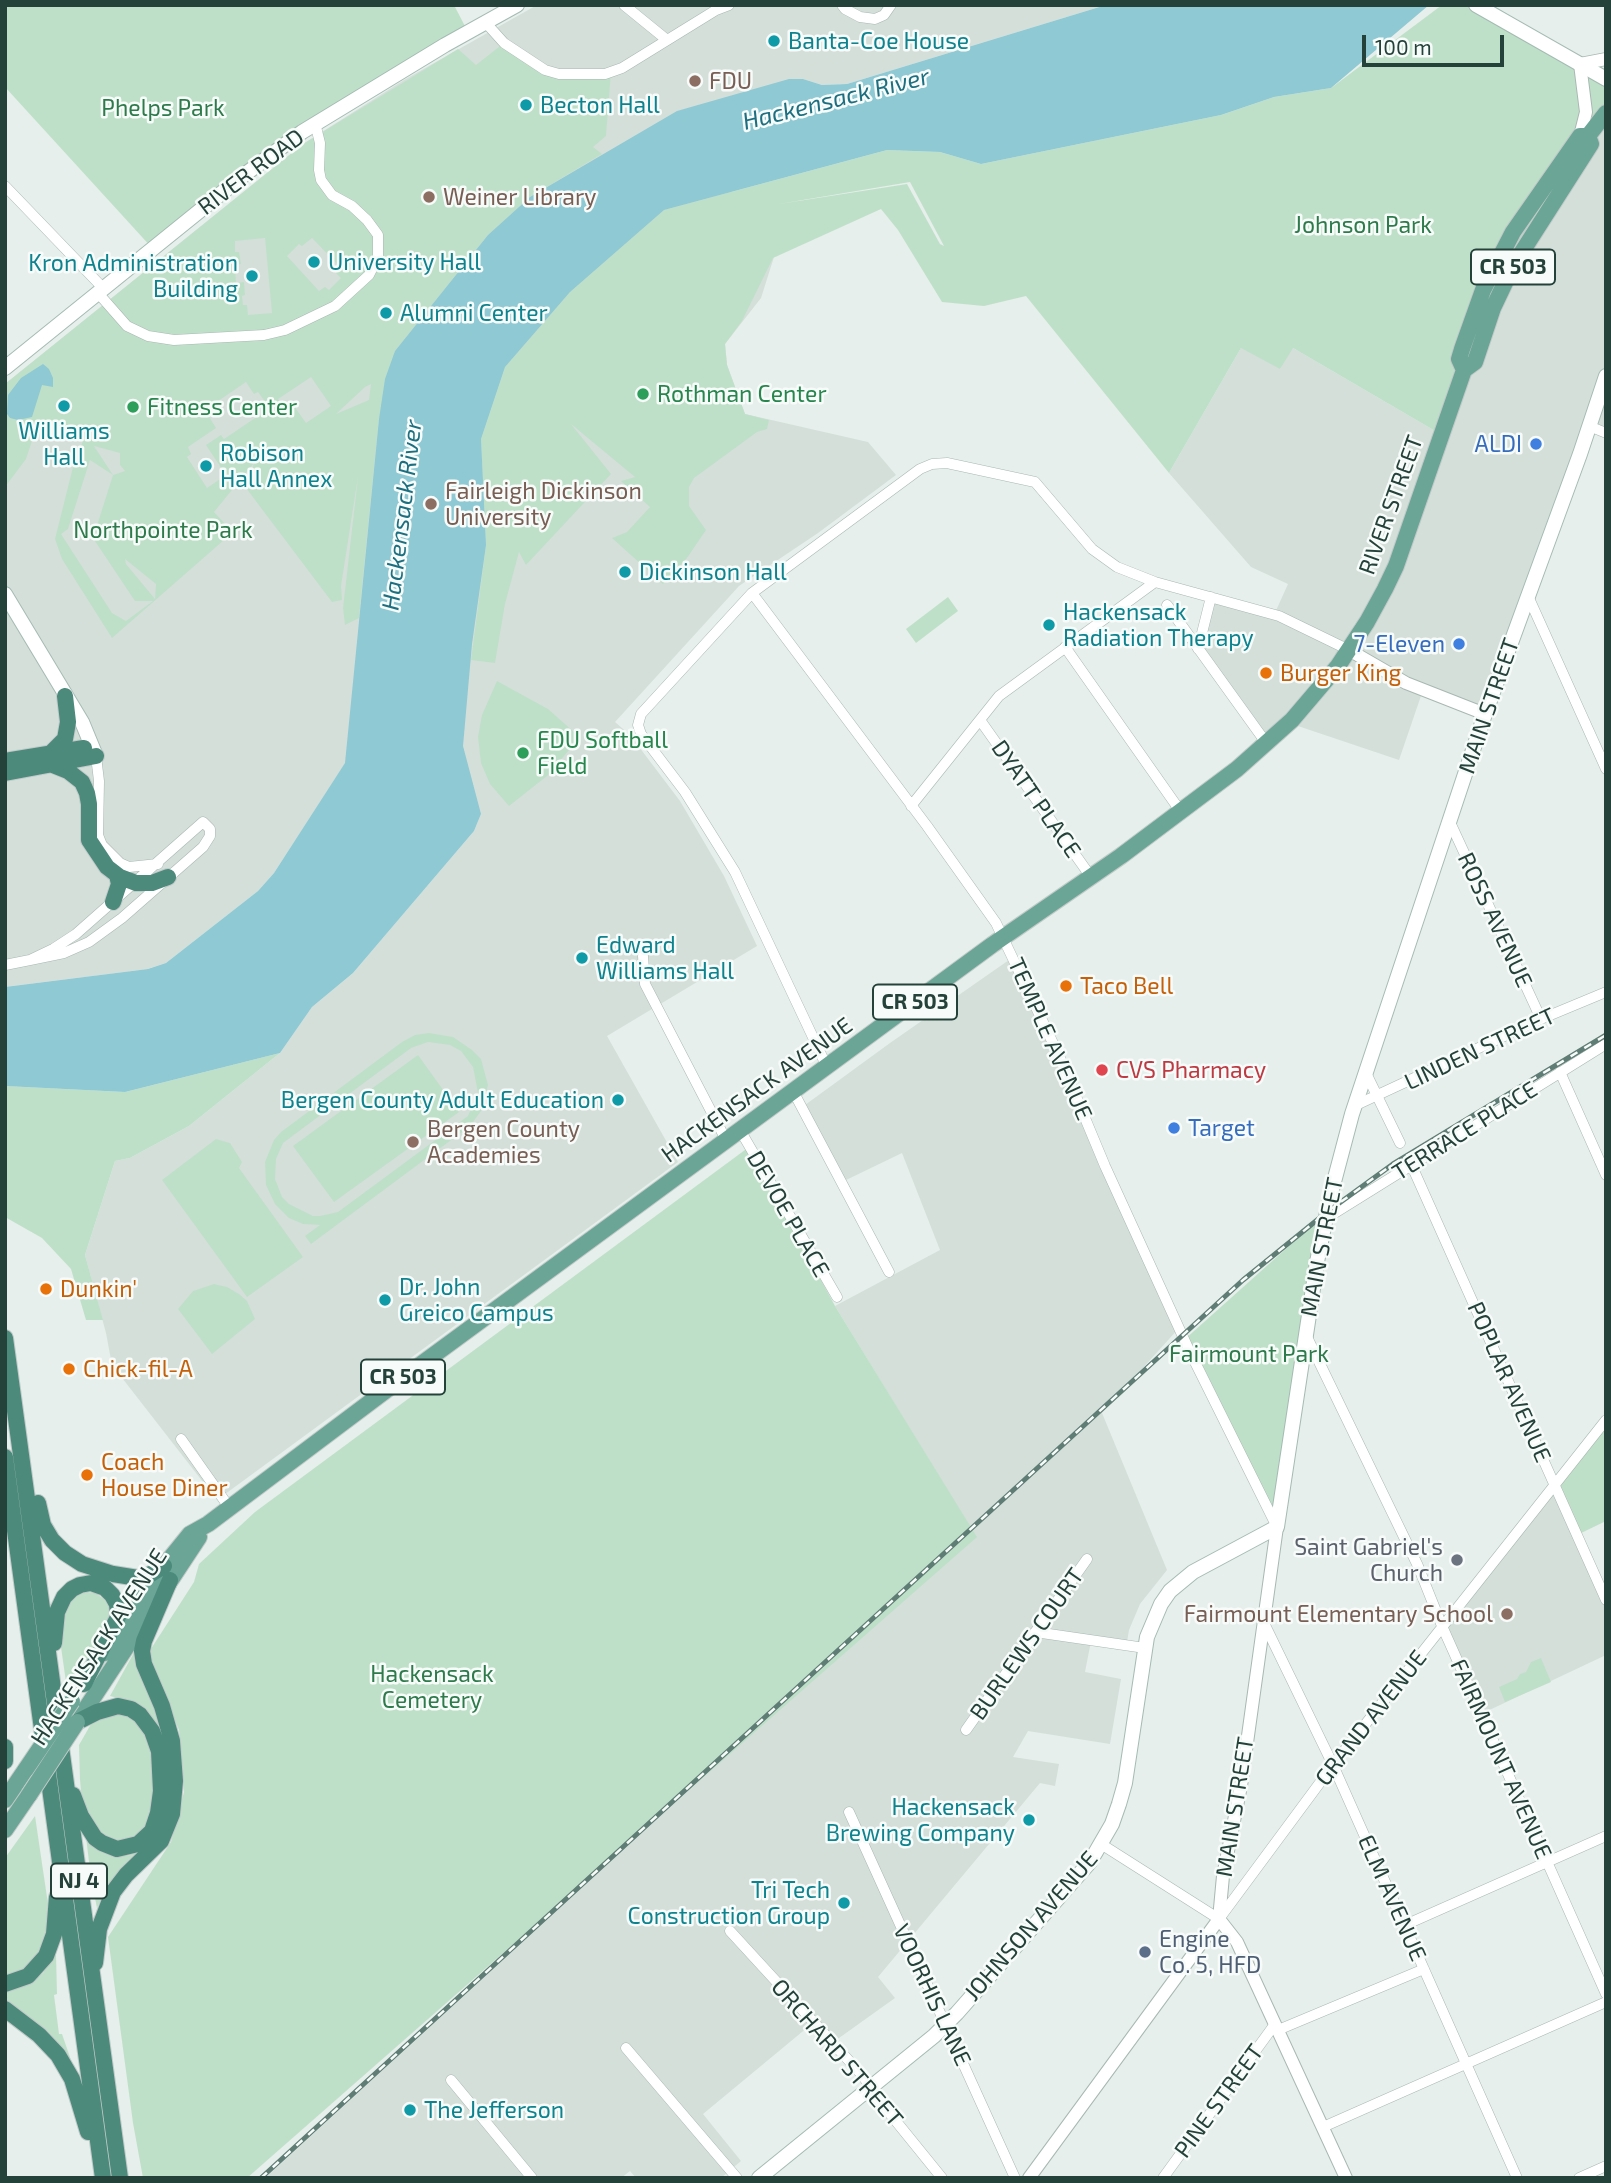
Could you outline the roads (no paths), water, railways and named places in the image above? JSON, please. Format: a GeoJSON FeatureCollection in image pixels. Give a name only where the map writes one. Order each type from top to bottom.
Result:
{"type":"FeatureCollection","features":[{"type":"Feature","properties":{"kind":"highway"},"geometry":{"type":"LineString","coordinates":[[51,759],[65,739],[68,722],[65,696]]}},
{"type":"Feature","properties":{"kind":"highway"},"geometry":{"type":"LineString","coordinates":[[5,773],[51,759],[94,751]]}},
{"type":"Feature","properties":{"kind":"highway"},"geometry":{"type":"LineString","coordinates":[[5,761],[51,759],[82,782],[89,804],[89,840],[107,867],[117,875],[136,883],[152,883],[169,877]]}},
{"type":"Feature","properties":{"kind":"highway"},"geometry":{"type":"LineString","coordinates":[[113,902],[119,884],[117,875]]}},
{"type":"Feature","properties":{"kind":"highway","name":"NJ 4"},"geometry":{"type":"LineString","coordinates":[[5,1338],[120,2178]]}},
{"type":"Feature","properties":{"kind":"highway"},"geometry":{"type":"LineString","coordinates":[[21,1448],[43,1525],[52,1540],[65,1553],[93,1568],[125,1577],[167,1573],[142,1651],[144,1664],[162,1706],[172,1741],[175,1781],[172,1814],[162,1841],[118,1884],[109,1901],[100,1929],[92,1986]]}},
{"type":"Feature","properties":{"kind":"highway","name":"NJ 4"},"geometry":{"type":"LineString","coordinates":[[5,1458],[102,2178]]}},
{"type":"Feature","properties":{"kind":"highway"},"geometry":{"type":"LineString","coordinates":[[51,1673],[56,1618],[64,1597],[80,1585],[96,1584],[112,1595],[117,1604],[118,1617],[84,1684]]}},
{"type":"Feature","properties":{"kind":"highway"},"geometry":{"type":"LineString","coordinates":[[65,1776],[90,1831],[102,1843],[117,1849],[132,1846],[152,1831],[160,1801],[161,1763],[156,1740],[147,1724],[131,1709],[118,1706],[77,1722]]}},
{"type":"Feature","properties":{"kind":"highway"},"geometry":{"type":"LineString","coordinates":[[5,1747],[5,1761]]}},
{"type":"Feature","properties":{"kind":"highway"},"geometry":{"type":"LineString","coordinates":[[5,1984],[28,1976],[46,1956],[54,1934],[60,1870]]}},
{"type":"Feature","properties":{"kind":"highway"},"geometry":{"type":"LineString","coordinates":[[9,2012],[48,2043],[67,2070],[102,2178]]}},
{"type":"Feature","properties":{"kind":"main road","name":"RIVER ROAD"},"geometry":{"type":"LineString","coordinates":[[5,368],[267,157],[315,123],[517,5]]}},
{"type":"Feature","properties":{"kind":"main road"},"geometry":{"type":"LineString","coordinates":[[1476,5],[1606,79]]}},
{"type":"Feature","properties":{"kind":"main road"},"geometry":{"type":"LineString","coordinates":[[1489,5],[1527,34]]}},
{"type":"Feature","properties":{"kind":"main road","name":"RIVER STREET"},"geometry":{"type":"LineString","coordinates":[[1349,650],[1396,566],[1464,370],[1475,362],[1493,308],[1513,266],[1591,144],[1584,136],[1606,113]]}},
{"type":"Feature","properties":{"kind":"main road","name":"MAIN STREET"},"geometry":{"type":"LineString","coordinates":[[1277,1527],[1325,1219],[1354,1107],[1485,714],[1606,376]]}},
{"type":"Feature","properties":{"kind":"main road"},"geometry":{"type":"LineString","coordinates":[[5,594],[82,722],[94,751]]}},
{"type":"Feature","properties":{"kind":"main road","name":"HACKENSACK AVENUE"},"geometry":{"type":"LineString","coordinates":[[5,1800],[84,1684],[167,1573],[208,1524],[1003,937],[1181,811],[1267,744],[1317,692],[1349,650]]}},
{"type":"Feature","properties":{"kind":"main road","name":"JOHNSON AVENUE"},"geometry":{"type":"LineString","coordinates":[[759,2178],[946,2024],[1076,1878],[1112,1824],[1125,1783],[1145,1648],[1153,1618],[1161,1604],[1182,1580],[1277,1527]]}},
{"type":"Feature","properties":{"kind":"main road","name":"HACKENSACK AVENUE"},"geometry":{"type":"LineString","coordinates":[[5,1830],[77,1722],[167,1573]]}},
{"type":"Feature","properties":{"kind":"street"},"geometry":{"type":"LineString","coordinates":[[624,5],[667,40]]}},
{"type":"Feature","properties":{"kind":"street"},"geometry":{"type":"LineString","coordinates":[[486,23],[507,45],[545,70],[559,74],[605,74],[622,68],[716,10],[729,5]]}},
{"type":"Feature","properties":{"kind":"street"},"geometry":{"type":"LineString","coordinates":[[842,5],[860,16],[875,19],[884,15],[891,5]]}},
{"type":"Feature","properties":{"kind":"street"},"geometry":{"type":"LineString","coordinates":[[1584,136],[1586,112],[1580,64],[1606,59]]}},
{"type":"Feature","properties":{"kind":"street"},"geometry":{"type":"LineString","coordinates":[[5,186],[101,291],[127,326],[148,336],[189,340],[249,337],[285,330],[326,313],[369,275],[378,257],[379,235],[352,206],[332,195],[321,180],[320,142],[315,123]]}},
{"type":"Feature","properties":{"kind":"street"},"geometry":{"type":"LineString","coordinates":[[1589,426],[1606,433]]}},
{"type":"Feature","properties":{"kind":"street"},"geometry":{"type":"LineString","coordinates":[[827,1067],[735,872],[698,812],[641,734],[638,724],[641,714],[752,593],[920,469],[932,464],[947,463],[1035,482],[1101,557],[1117,567],[1155,582],[1282,617],[1349,650],[1408,684],[1485,714]]}},
{"type":"Feature","properties":{"kind":"street"},"geometry":{"type":"LineString","coordinates":[[911,806],[999,696],[1155,582]]}},
{"type":"Feature","properties":{"kind":"street","name":"TEMPLE AVENUE"},"geometry":{"type":"LineString","coordinates":[[752,593],[996,923],[1060,1058],[1189,1350],[1277,1527]]}},
{"type":"Feature","properties":{"kind":"street"},"geometry":{"type":"LineString","coordinates":[[1528,596],[1606,769]]}},
{"type":"Feature","properties":{"kind":"street"},"geometry":{"type":"LineString","coordinates":[[1198,649],[1211,597]]}},
{"type":"Feature","properties":{"kind":"street"},"geometry":{"type":"LineString","coordinates":[[1167,605],[1267,744]]}},
{"type":"Feature","properties":{"kind":"street"},"geometry":{"type":"LineString","coordinates":[[1065,647],[1181,811]]}},
{"type":"Feature","properties":{"kind":"street","name":"DYATT PLACE"},"geometry":{"type":"LineString","coordinates":[[980,720],[1091,877]]}},
{"type":"Feature","properties":{"kind":"street"},"geometry":{"type":"LineString","coordinates":[[94,751],[99,781],[98,835],[102,845],[120,863],[141,867],[158,864]]}},
{"type":"Feature","properties":{"kind":"street","name":"ROSS AVENUE"},"geometry":{"type":"LineString","coordinates":[[1450,820],[1541,1019]]}},
{"type":"Feature","properties":{"kind":"street"},"geometry":{"type":"LineString","coordinates":[[5,965],[30,960],[64,953],[89,942],[122,918],[203,847],[210,835],[210,829],[203,822],[76,934],[30,960]]}},
{"type":"Feature","properties":{"kind":"street","name":"DEVOE PLACE"},"geometry":{"type":"LineString","coordinates":[[643,956],[645,984],[733,1135],[837,1297]]}},
{"type":"Feature","properties":{"kind":"street","name":"LINDEN STREET"},"geometry":{"type":"LineString","coordinates":[[1354,1107],[1541,1019],[1606,992]]}},
{"type":"Feature","properties":{"kind":"street","name":"TERRACE PLACE"},"geometry":{"type":"LineString","coordinates":[[1325,1219],[1606,1044]]}},
{"type":"Feature","properties":{"kind":"street"},"geometry":{"type":"LineString","coordinates":[[1365,1072],[1399,1143]]}},
{"type":"Feature","properties":{"kind":"street"},"geometry":{"type":"LineString","coordinates":[[1560,1072],[1606,1175]]}},
{"type":"Feature","properties":{"kind":"street"},"geometry":{"type":"LineString","coordinates":[[793,1091],[889,1272]]}},
{"type":"Feature","properties":{"kind":"street","name":"POPLAR AVENUE"},"geometry":{"type":"LineString","coordinates":[[1411,1164],[1606,1600]]}},
{"type":"Feature","properties":{"kind":"street","name":"FAIRMOUNT AVENUE"},"geometry":{"type":"LineString","coordinates":[[1305,1334],[1418,1566],[1442,1626],[1606,1994]]}},
{"type":"Feature","properties":{"kind":"street","name":"GRAND AVENUE"},"geometry":{"type":"LineString","coordinates":[[1219,1919],[1333,1765],[1606,1420]]}},
{"type":"Feature","properties":{"kind":"street"},"geometry":{"type":"LineString","coordinates":[[181,1439],[229,1507]]}},
{"type":"Feature","properties":{"kind":"street","name":"MAIN STREET"},"geometry":{"type":"LineString","coordinates":[[1219,1919],[1223,1877],[1241,1786],[1277,1527]]}},
{"type":"Feature","properties":{"kind":"street","name":"BURLEWS COURT"},"geometry":{"type":"LineString","coordinates":[[966,1730],[1087,1559]]}},
{"type":"Feature","properties":{"kind":"street","name":"ELM AVENUE"},"geometry":{"type":"LineString","coordinates":[[1262,1620],[1333,1765],[1517,2178]]}},
{"type":"Feature","properties":{"kind":"street"},"geometry":{"type":"LineString","coordinates":[[1035,1632],[1145,1648]]}},
{"type":"Feature","properties":{"kind":"street","name":"VOORHIS LANE"},"geometry":{"type":"LineString","coordinates":[[849,1812],[1016,2178]]}},
{"type":"Feature","properties":{"kind":"street"},"geometry":{"type":"LineString","coordinates":[[1405,1925],[1606,1836]]}},
{"type":"Feature","properties":{"kind":"street"},"geometry":{"type":"LineString","coordinates":[[1101,1844],[1219,1919],[1237,1942],[1346,2178]]}},
{"type":"Feature","properties":{"kind":"street"},"geometry":{"type":"LineString","coordinates":[[1029,2178],[1219,1919]]}},
{"type":"Feature","properties":{"kind":"street","name":"ORCHARD STREET"},"geometry":{"type":"LineString","coordinates":[[730,1931],[863,2076],[942,2178]]}},
{"type":"Feature","properties":{"kind":"street","name":"PINE STREET"},"geometry":{"type":"LineString","coordinates":[[1163,2178],[1173,2173],[1276,2027],[1424,1969]]}},
{"type":"Feature","properties":{"kind":"street"},"geometry":{"type":"LineString","coordinates":[[1323,2127],[1606,2002]]}},
{"type":"Feature","properties":{"kind":"street"},"geometry":{"type":"LineString","coordinates":[[626,2048],[737,2178]]}},
{"type":"Feature","properties":{"kind":"street"},"geometry":{"type":"LineString","coordinates":[[451,2080],[532,2178]]}},
{"type":"Feature","properties":{"kind":"street"},"geometry":{"type":"LineString","coordinates":[[1579,2178],[1606,2166]]}},
{"type":"Feature","properties":{"kind":"water","name":"Hackensack River"},"geometry":{"type":"Polygon","coordinates":[[[1106,5],[1429,5],[1331,88],[1274,97],[1221,115],[981,164],[940,152],[887,150],[664,210],[570,292],[505,367],[481,439],[486,545],[472,644],[463,746],[481,814],[474,831],[353,973],[312,1007],[280,1053],[125,1092],[5,1086],[5,987],[148,969],[166,963],[258,891],[274,873],[345,763],[385,379],[395,351],[488,235],[530,197],[677,111],[789,79],[803,79],[822,85],[847,84],[1106,5]]]}},
{"type":"Feature","properties":{"kind":"water"},"geometry":{"type":"Polygon","coordinates":[[[43,364],[53,378],[53,387],[42,385],[32,417],[18,420],[10,418],[7,414],[8,395],[21,378],[43,364]]]}},
{"type":"Feature","properties":{"kind":"railway"},"geometry":{"type":"LineString","coordinates":[[261,2178],[1243,1280],[1327,1212],[1393,1164],[1606,1035]]}},
{"type":"Feature","properties":{"kind":"place","name":"Banta-Coe House"},"geometry":{"type":"Point","coordinates":[774,41]}},
{"type":"Feature","properties":{"kind":"place","name":"FDU"},"geometry":{"type":"Point","coordinates":[695,81]}},
{"type":"Feature","properties":{"kind":"place","name":"Becton Hall"},"geometry":{"type":"Point","coordinates":[526,105]}},
{"type":"Feature","properties":{"kind":"place","name":"Weiner Library"},"geometry":{"type":"Point","coordinates":[429,197]}},
{"type":"Feature","properties":{"kind":"place","name":"University Hall"},"geometry":{"type":"Point","coordinates":[314,262]}},
{"type":"Feature","properties":{"kind":"place","name":"Kron Administration Building"},"geometry":{"type":"Point","coordinates":[252,276]}},
{"type":"Feature","properties":{"kind":"place","name":"Alumni Center"},"geometry":{"type":"Point","coordinates":[386,313]}},
{"type":"Feature","properties":{"kind":"place","name":"Rothman Center"},"geometry":{"type":"Point","coordinates":[643,394]}},
{"type":"Feature","properties":{"kind":"place","name":"Williams Hall"},"geometry":{"type":"Point","coordinates":[64,406]}},
{"type":"Feature","properties":{"kind":"place","name":"Fitness Center"},"geometry":{"type":"Point","coordinates":[133,407]}},
{"type":"Feature","properties":{"kind":"place","name":"ALDI"},"geometry":{"type":"Point","coordinates":[1536,444]}},
{"type":"Feature","properties":{"kind":"place","name":"Robison Hall Annex"},"geometry":{"type":"Point","coordinates":[206,466]}},
{"type":"Feature","properties":{"kind":"place","name":"Fairleigh Dickinson University"},"geometry":{"type":"Point","coordinates":[431,504]}},
{"type":"Feature","properties":{"kind":"place","name":"Dickinson Hall"},"geometry":{"type":"Point","coordinates":[625,572]}},
{"type":"Feature","properties":{"kind":"place","name":"Hackensack Radiation Therapy"},"geometry":{"type":"Point","coordinates":[1049,625]}},
{"type":"Feature","properties":{"kind":"place","name":"7-Eleven"},"geometry":{"type":"Point","coordinates":[1459,644]}},
{"type":"Feature","properties":{"kind":"place","name":"Burger King"},"geometry":{"type":"Point","coordinates":[1266,673]}},
{"type":"Feature","properties":{"kind":"place","name":"FDU Softball Field"},"geometry":{"type":"Point","coordinates":[523,753]}},
{"type":"Feature","properties":{"kind":"place","name":"Edward Williams Hall"},"geometry":{"type":"Point","coordinates":[582,958]}},
{"type":"Feature","properties":{"kind":"place","name":"Taco Bell"},"geometry":{"type":"Point","coordinates":[1066,986]}},
{"type":"Feature","properties":{"kind":"place","name":"CVS Pharmacy"},"geometry":{"type":"Point","coordinates":[1102,1070]}},
{"type":"Feature","properties":{"kind":"place","name":"Bergen County Adult Education"},"geometry":{"type":"Point","coordinates":[618,1100]}},
{"type":"Feature","properties":{"kind":"place","name":"Target"},"geometry":{"type":"Point","coordinates":[1174,1128]}},
{"type":"Feature","properties":{"kind":"place","name":"Bergen County Academies"},"geometry":{"type":"Point","coordinates":[413,1142]}},
{"type":"Feature","properties":{"kind":"place","name":"Dunkin'"},"geometry":{"type":"Point","coordinates":[46,1289]}},
{"type":"Feature","properties":{"kind":"place","name":"Dr. John Greico Campus"},"geometry":{"type":"Point","coordinates":[385,1300]}},
{"type":"Feature","properties":{"kind":"place","name":"Chick-fil-A"},"geometry":{"type":"Point","coordinates":[69,1369]}},
{"type":"Feature","properties":{"kind":"place","name":"Coach House Diner"},"geometry":{"type":"Point","coordinates":[87,1475]}},
{"type":"Feature","properties":{"kind":"place","name":"Saint Gabriel's Church"},"geometry":{"type":"Point","coordinates":[1457,1560]}},
{"type":"Feature","properties":{"kind":"place","name":"Fairmount Elementary School"},"geometry":{"type":"Point","coordinates":[1507,1614]}},
{"type":"Feature","properties":{"kind":"place","name":"Hackensack Brewing Company"},"geometry":{"type":"Point","coordinates":[1029,1820]}},
{"type":"Feature","properties":{"kind":"place","name":"Tri Tech Construction Group"},"geometry":{"type":"Point","coordinates":[844,1903]}},
{"type":"Feature","properties":{"kind":"place","name":"Engine Co. 5, HFD"},"geometry":{"type":"Point","coordinates":[1145,1952]}},
{"type":"Feature","properties":{"kind":"place","name":"The Jefferson"},"geometry":{"type":"Point","coordinates":[410,2110]}},
{"type":"Feature","properties":{"kind":"park label","name":"Phelps Park"},"geometry":{"type":"Point","coordinates":[163,108]}},
{"type":"Feature","properties":{"kind":"park label","name":"Johnson Park"},"geometry":{"type":"Point","coordinates":[1363,225]}},
{"type":"Feature","properties":{"kind":"park label","name":"Northpointe Park"},"geometry":{"type":"Point","coordinates":[163,530]}},
{"type":"Feature","properties":{"kind":"park label","name":"Fairmount Park"},"geometry":{"type":"Point","coordinates":[1249,1354]}},
{"type":"Feature","properties":{"kind":"park label","name":"Hackensack Cemetery"},"geometry":{"type":"Point","coordinates":[432,1687]}}]}
